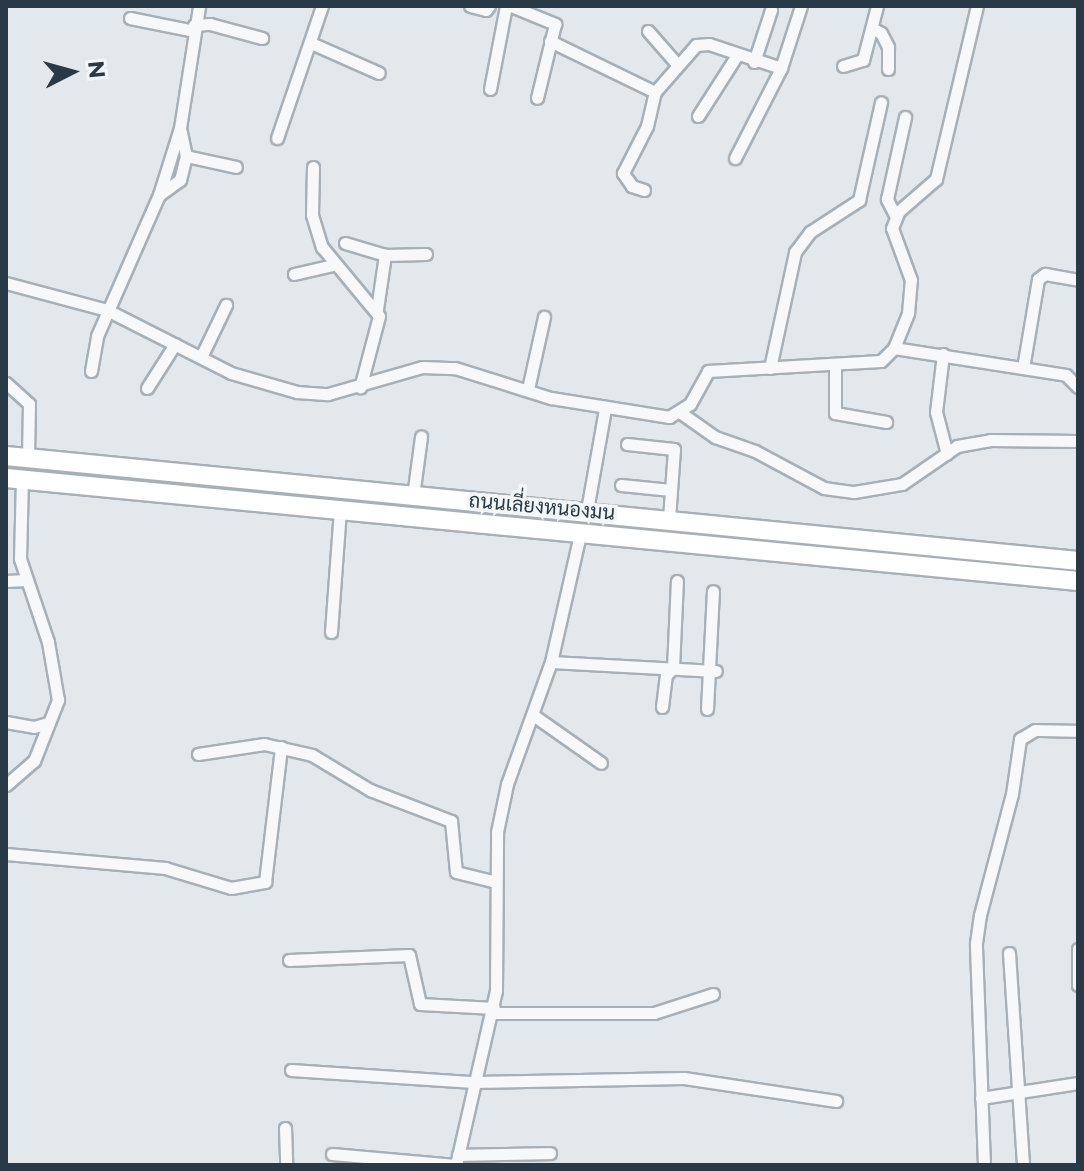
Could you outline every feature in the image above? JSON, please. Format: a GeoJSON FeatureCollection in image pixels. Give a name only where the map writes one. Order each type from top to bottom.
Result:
{"type":"FeatureCollection","features":[{"type":"Feature","properties":{"kind":"highway","name":"ถนนเลี่ยงหนองมน"},"geometry":{"type":"LineString","coordinates":[[6,456],[669,518],[1078,561]]}},
{"type":"Feature","properties":{"kind":"highway","name":"ถนนเลี่ยงหนองมน"},"geometry":{"type":"LineString","coordinates":[[14,479],[1078,581]]}},
{"type":"Feature","properties":{"kind":"highway"},"geometry":{"type":"LineString","coordinates":[[787,553],[789,531]]}},
{"type":"Feature","properties":{"kind":"street"},"geometry":{"type":"LineString","coordinates":[[91,371],[107,310],[159,195],[180,128],[199,6]]}},
{"type":"Feature","properties":{"kind":"street"},"geometry":{"type":"LineString","coordinates":[[277,138],[322,6]]}},
{"type":"Feature","properties":{"kind":"street"},"geometry":{"type":"LineString","coordinates":[[470,6],[486,10],[489,6]]}},
{"type":"Feature","properties":{"kind":"street"},"geometry":{"type":"LineString","coordinates":[[490,89],[508,6],[555,24],[537,98]]}},
{"type":"Feature","properties":{"kind":"street"},"geometry":{"type":"LineString","coordinates":[[735,158],[781,68],[801,6]]}},
{"type":"Feature","properties":{"kind":"street"},"geometry":{"type":"LineString","coordinates":[[843,66],[863,60],[877,6]]}},
{"type":"Feature","properties":{"kind":"street"},"geometry":{"type":"LineString","coordinates":[[6,283],[107,310],[231,373],[297,392],[328,394],[360,388],[422,367],[455,368],[605,409],[669,417],[681,413],[708,371],[881,361],[894,348],[908,313],[911,280],[892,228],[895,215],[936,179],[977,6]]}},
{"type":"Feature","properties":{"kind":"street"},"geometry":{"type":"LineString","coordinates":[[754,62],[771,10]]}},
{"type":"Feature","properties":{"kind":"street"},"geometry":{"type":"LineString","coordinates":[[130,18],[194,28],[210,24],[262,38]]}},
{"type":"Feature","properties":{"kind":"street"},"geometry":{"type":"LineString","coordinates":[[872,28],[881,33],[888,47],[888,69]]}},
{"type":"Feature","properties":{"kind":"street"},"geometry":{"type":"LineString","coordinates":[[648,31],[676,63]]}},
{"type":"Feature","properties":{"kind":"street"},"geometry":{"type":"LineString","coordinates":[[550,41],[655,92]]}},
{"type":"Feature","properties":{"kind":"street"},"geometry":{"type":"LineString","coordinates":[[311,43],[379,73]]}},
{"type":"Feature","properties":{"kind":"street"},"geometry":{"type":"LineString","coordinates":[[644,190],[632,186],[623,173],[647,126],[655,92],[676,63],[696,45],[709,44],[754,62],[781,68]]}},
{"type":"Feature","properties":{"kind":"street"},"geometry":{"type":"LineString","coordinates":[[698,116],[737,55]]}},
{"type":"Feature","properties":{"kind":"street"},"geometry":{"type":"LineString","coordinates":[[770,368],[795,252],[810,232],[859,200],[881,102]]}},
{"type":"Feature","properties":{"kind":"street"},"geometry":{"type":"LineString","coordinates":[[895,215],[887,199],[905,117]]}},
{"type":"Feature","properties":{"kind":"street"},"geometry":{"type":"LineString","coordinates":[[159,195],[180,180],[186,156],[180,128]]}},
{"type":"Feature","properties":{"kind":"street"},"geometry":{"type":"LineString","coordinates":[[186,156],[236,167]]}},
{"type":"Feature","properties":{"kind":"street"},"geometry":{"type":"LineString","coordinates":[[313,167],[314,224],[333,265],[377,309]]}},
{"type":"Feature","properties":{"kind":"street"},"geometry":{"type":"LineString","coordinates":[[345,243],[385,255],[426,254]]}},
{"type":"Feature","properties":{"kind":"street"},"geometry":{"type":"LineString","coordinates":[[360,388],[374,342],[385,255]]}},
{"type":"Feature","properties":{"kind":"street"},"geometry":{"type":"LineString","coordinates":[[294,274],[333,265]]}},
{"type":"Feature","properties":{"kind":"street"},"geometry":{"type":"LineString","coordinates":[[1023,368],[1038,279],[1045,274],[1078,280]]}},
{"type":"Feature","properties":{"kind":"street"},"geometry":{"type":"LineString","coordinates":[[201,357],[226,305]]}},
{"type":"Feature","properties":{"kind":"street"},"geometry":{"type":"LineString","coordinates":[[528,389],[544,317]]}},
{"type":"Feature","properties":{"kind":"street"},"geometry":{"type":"LineString","coordinates":[[147,388],[175,344]]}},
{"type":"Feature","properties":{"kind":"street"},"geometry":{"type":"LineString","coordinates":[[894,348],[1066,375],[1078,387]]}},
{"type":"Feature","properties":{"kind":"street"},"geometry":{"type":"LineString","coordinates":[[943,354],[936,412],[947,454]]}},
{"type":"Feature","properties":{"kind":"street"},"geometry":{"type":"LineString","coordinates":[[835,365],[835,413],[886,422]]}},
{"type":"Feature","properties":{"kind":"street"},"geometry":{"type":"LineString","coordinates":[[6,383],[29,404],[28,458]]}},
{"type":"Feature","properties":{"kind":"street"},"geometry":{"type":"LineString","coordinates":[[587,510],[605,409]]}},
{"type":"Feature","properties":{"kind":"street"},"geometry":{"type":"LineString","coordinates":[[681,413],[715,437],[755,451],[824,488],[881,490],[902,484],[957,446],[990,440],[1078,441]]}},
{"type":"Feature","properties":{"kind":"street"},"geometry":{"type":"LineString","coordinates":[[413,496],[421,437]]}},
{"type":"Feature","properties":{"kind":"street"},"geometry":{"type":"LineString","coordinates":[[627,444],[674,449],[669,518]]}},
{"type":"Feature","properties":{"kind":"street"},"geometry":{"type":"LineString","coordinates":[[6,785],[34,761],[45,742],[48,723],[58,700],[56,672],[26,580],[17,534],[14,479]]}},
{"type":"Feature","properties":{"kind":"street"},"geometry":{"type":"LineString","coordinates":[[621,485],[671,490]]}},
{"type":"Feature","properties":{"kind":"street"},"geometry":{"type":"LineString","coordinates":[[331,632],[340,510]]}},
{"type":"Feature","properties":{"kind":"street"},"geometry":{"type":"LineString","coordinates":[[332,1154],[456,1165],[493,1010],[497,832],[507,784],[551,662],[580,534]]}},
{"type":"Feature","properties":{"kind":"street"},"geometry":{"type":"LineString","coordinates":[[6,581],[26,580]]}},
{"type":"Feature","properties":{"kind":"street"},"geometry":{"type":"LineString","coordinates":[[662,707],[666,675],[673,668],[677,581]]}},
{"type":"Feature","properties":{"kind":"street"},"geometry":{"type":"LineString","coordinates":[[707,709],[712,671],[713,591]]}},
{"type":"Feature","properties":{"kind":"street"},"geometry":{"type":"LineString","coordinates":[[551,662],[712,671]]}},
{"type":"Feature","properties":{"kind":"street"},"geometry":{"type":"LineString","coordinates":[[533,715],[601,763]]}},
{"type":"Feature","properties":{"kind":"street"},"geometry":{"type":"LineString","coordinates":[[6,722],[34,727],[48,723]]}},
{"type":"Feature","properties":{"kind":"street"},"geometry":{"type":"LineString","coordinates":[[984,1165],[976,943],[1020,739],[1035,730],[1078,731]]}},
{"type":"Feature","properties":{"kind":"street"},"geometry":{"type":"LineString","coordinates":[[198,754],[264,744],[312,755],[389,799],[451,821],[456,872],[496,882]]}},
{"type":"Feature","properties":{"kind":"street"},"geometry":{"type":"LineString","coordinates":[[6,854],[165,868],[231,888],[265,882],[281,747]]}},
{"type":"Feature","properties":{"kind":"street"},"geometry":{"type":"LineString","coordinates":[[1078,949],[1078,985]]}},
{"type":"Feature","properties":{"kind":"street"},"geometry":{"type":"LineString","coordinates":[[1009,953],[1023,1165]]}},
{"type":"Feature","properties":{"kind":"street"},"geometry":{"type":"LineString","coordinates":[[289,960],[409,955],[420,1004],[493,1010],[654,1013],[713,994]]}},
{"type":"Feature","properties":{"kind":"street"},"geometry":{"type":"LineString","coordinates":[[291,1070],[474,1082],[684,1078],[836,1101]]}},
{"type":"Feature","properties":{"kind":"street"},"geometry":{"type":"LineString","coordinates":[[981,1098],[1078,1083]]}},
{"type":"Feature","properties":{"kind":"street"},"geometry":{"type":"LineString","coordinates":[[285,1128],[286,1165]]}},
{"type":"Feature","properties":{"kind":"street"},"geometry":{"type":"LineString","coordinates":[[458,1155],[550,1153]]}}]}
